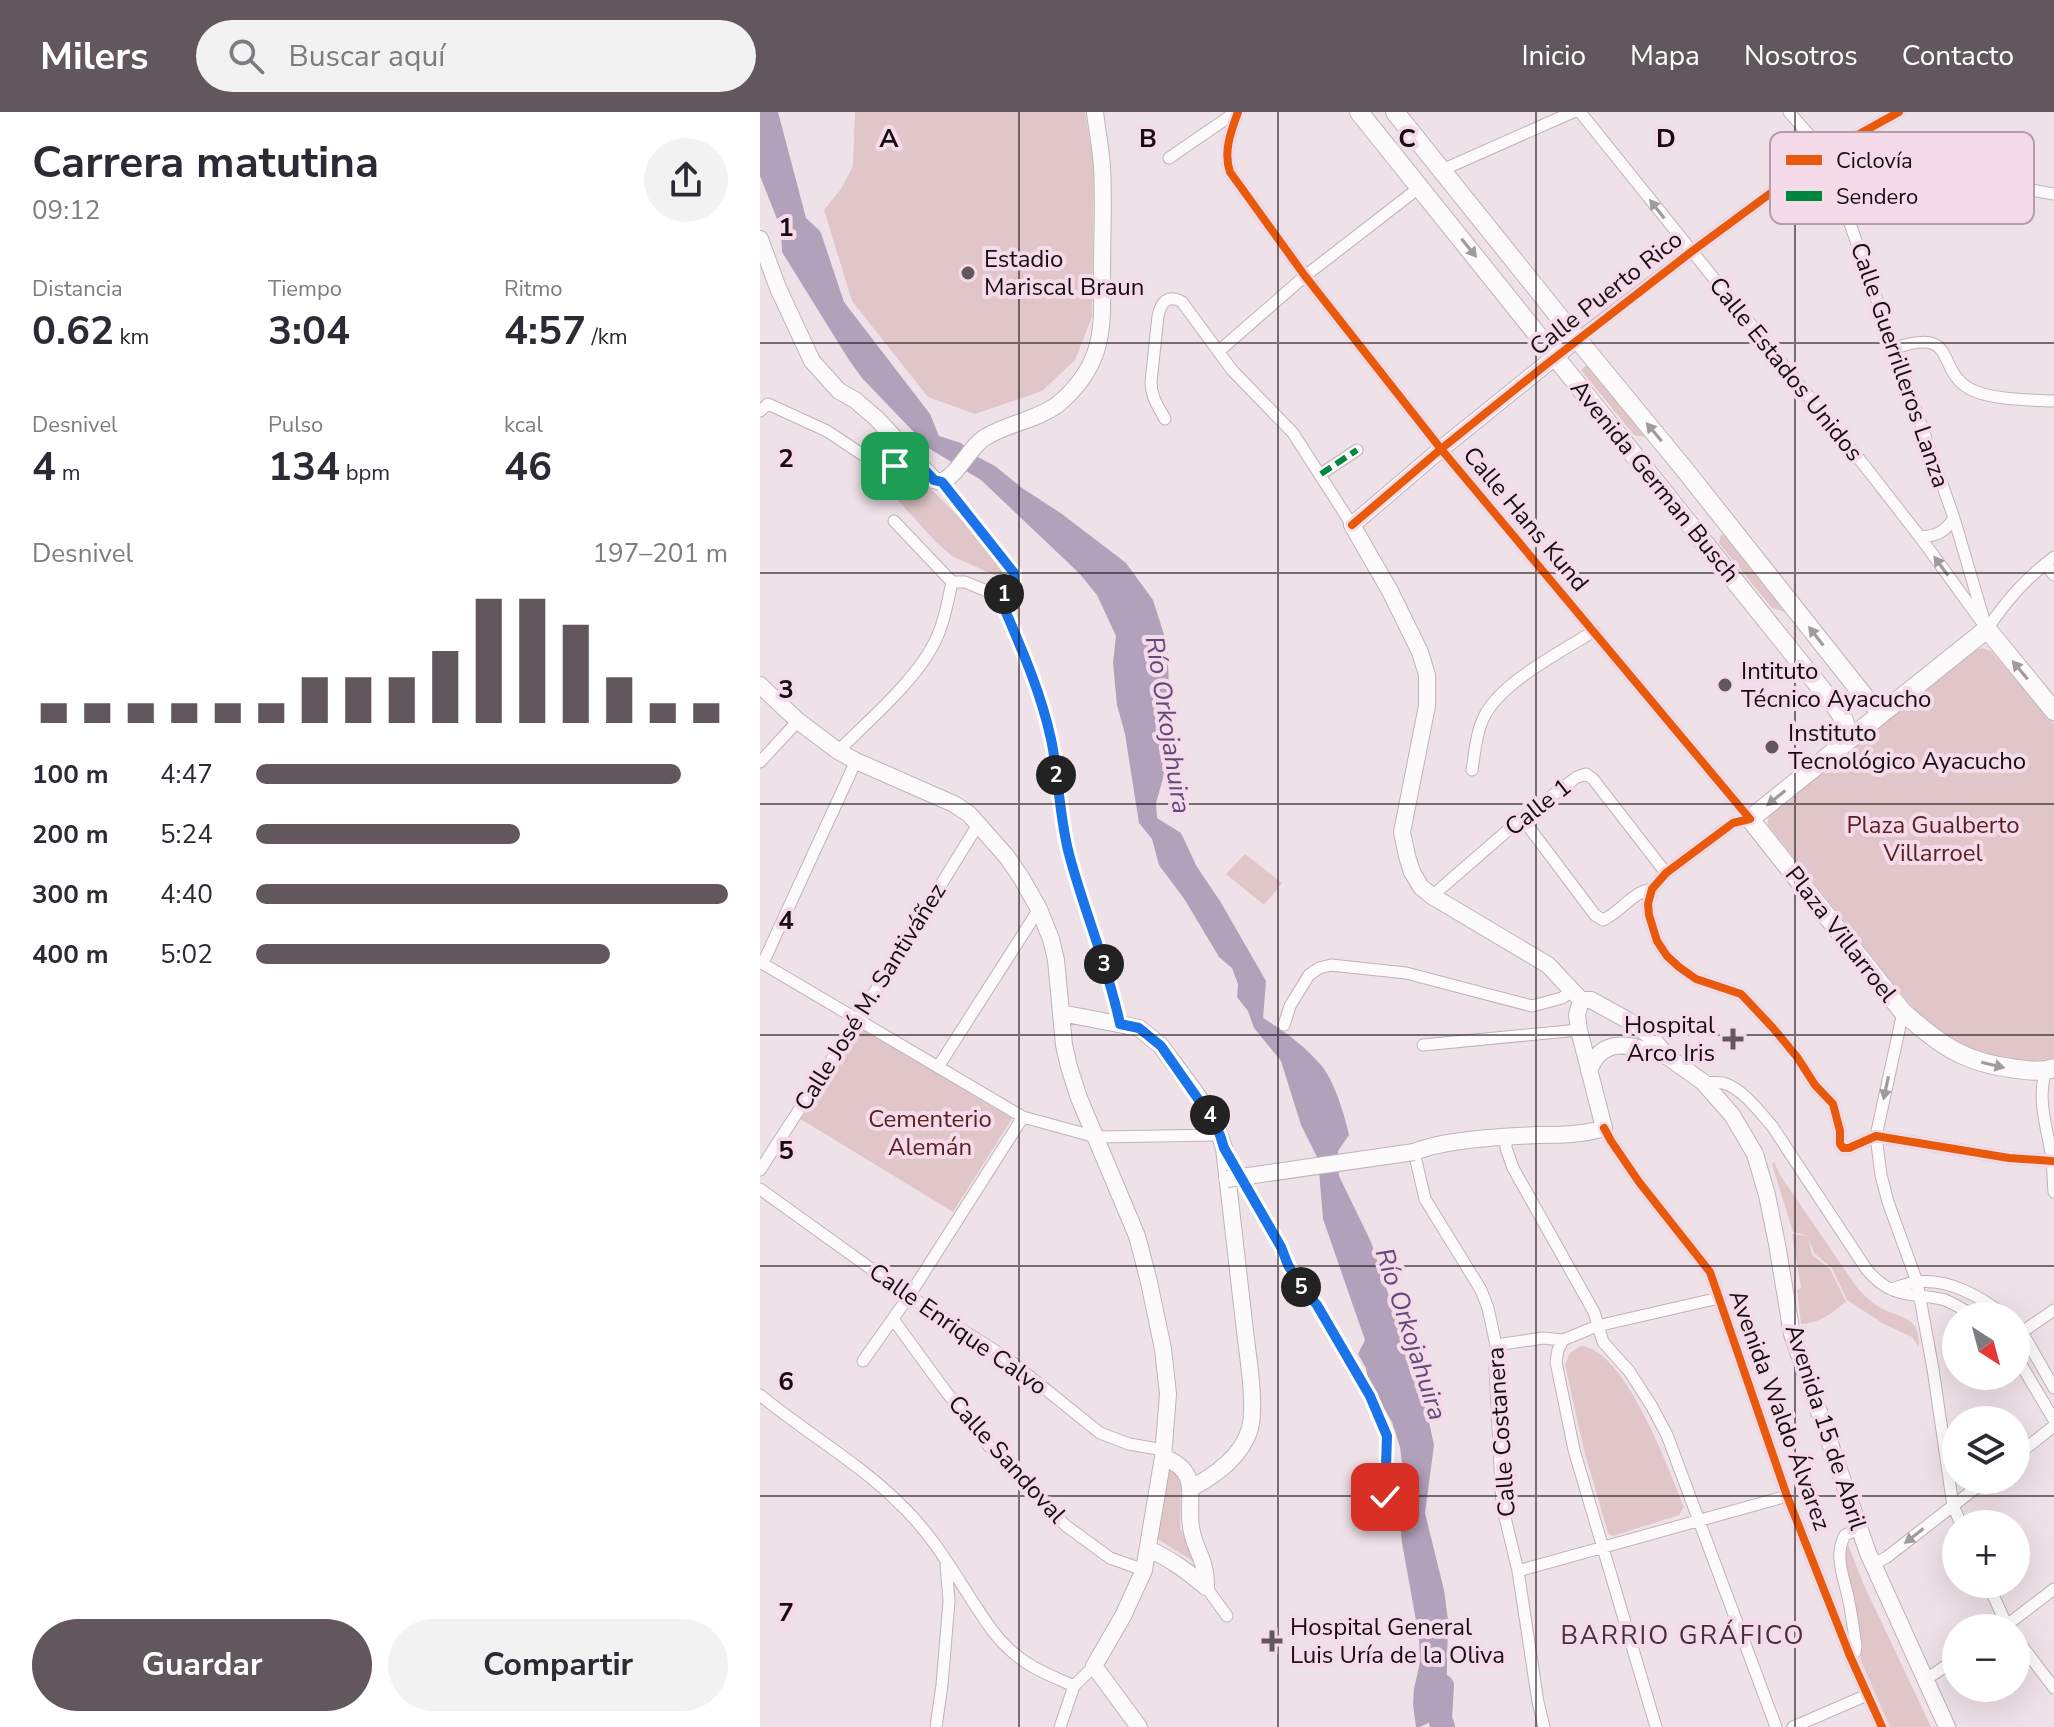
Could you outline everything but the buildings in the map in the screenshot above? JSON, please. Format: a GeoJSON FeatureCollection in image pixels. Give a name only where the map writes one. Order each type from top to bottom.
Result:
{"type":"FeatureCollection","features":[{"type":"Feature","properties":{"kind":"main road"},"geometry":{"type":"LineString","coordinates":[[760,239],[778,288],[812,361],[839,391],[876,418],[934,480],[942,482],[957,470],[974,446],[984,438],[1057,405],[1089,368],[1097,348],[1102,283],[1102,165],[1095,112]]}},
{"type":"Feature","properties":{"kind":"main road","name":"Avenida German Busch"},"geometry":{"type":"LineString","coordinates":[[1359,112],[1845,719],[1845,742]]}},
{"type":"Feature","properties":{"kind":"main road","name":"Avenida German Busch"},"geometry":{"type":"LineString","coordinates":[[1395,112],[1868,701],[1876,706],[1889,707]]}},
{"type":"Feature","properties":{"kind":"main road"},"geometry":{"type":"LineString","coordinates":[[1420,187],[1442,170]]}},
{"type":"Feature","properties":{"kind":"main road","name":"Calle Puerto Rico"},"geometry":{"type":"LineString","coordinates":[[1352,525],[1577,339]]}},
{"type":"Feature","properties":{"kind":"main road"},"geometry":{"type":"LineString","coordinates":[[1352,525],[1390,591],[1420,652],[1427,675],[1427,706],[1402,832],[1412,872],[1421,887],[1432,896],[1548,965],[1577,995],[1629,1021],[1649,1035],[1668,1057]]}},
{"type":"Feature","properties":{"kind":"main road"},"geometry":{"type":"LineString","coordinates":[[1750,819],[1987,629],[2054,711]]}},
{"type":"Feature","properties":{"kind":"main road"},"geometry":{"type":"LineString","coordinates":[[760,685],[798,721],[838,751],[954,804],[969,814],[1007,857],[1039,909],[1051,939],[1069,1067],[1137,1236],[1163,1349],[1168,1394],[1164,1453],[1144,1570],[1123,1616],[1094,1666],[1139,1727]]}},
{"type":"Feature","properties":{"kind":"main road","name":"Plaza Villarroel"},"geometry":{"type":"LineString","coordinates":[[1750,819],[1903,1012],[1931,1037],[1960,1056],[1996,1067],[2050,1070]]}},
{"type":"Feature","properties":{"kind":"main road"},"geometry":{"type":"LineString","coordinates":[[1227,1179],[1414,1152],[1428,1146],[1592,1132],[1604,1128],[1579,1030],[1577,995]]}},
{"type":"Feature","properties":{"kind":"main road"},"geometry":{"type":"LineString","coordinates":[[1061,1013],[1139,1028],[1161,1046],[1210,1116],[1222,1142],[1252,1415],[1244,1443],[1219,1470],[1191,1488]]}},
{"type":"Feature","properties":{"kind":"main road"},"geometry":{"type":"LineString","coordinates":[[1589,1071],[1597,1055],[1611,1046],[1631,1046],[1668,1057]]}},
{"type":"Feature","properties":{"kind":"main road","name":"Avenida 15 de Abril"},"geometry":{"type":"LineString","coordinates":[[1668,1057],[1703,1082],[1732,1115],[1755,1154],[1775,1232],[1792,1334],[1859,1529],[1947,1727]]}},
{"type":"Feature","properties":{"kind":"main road"},"geometry":{"type":"LineString","coordinates":[[1164,1453],[1183,1469],[1191,1488],[1190,1523],[1204,1567],[1206,1587]]}},
{"type":"Feature","properties":{"kind":"main road"},"geometry":{"type":"LineString","coordinates":[[1148,1549],[1182,1567],[1206,1587]]}},
{"type":"Feature","properties":{"kind":"street"},"geometry":{"type":"LineString","coordinates":[[1169,158],[1237,112]]}},
{"type":"Feature","properties":{"kind":"street","name":"Calle Hans Kund"},"geometry":{"type":"LineString","coordinates":[[1237,112],[1227,150],[1230,172],[1305,276],[1441,449],[1750,819]]}},
{"type":"Feature","properties":{"kind":"street"},"geometry":{"type":"LineString","coordinates":[[1442,170],[1573,112]]}},
{"type":"Feature","properties":{"kind":"street","name":"Calle Estados Unidos"},"geometry":{"type":"LineString","coordinates":[[1580,112],[1920,537],[1987,629]]}},
{"type":"Feature","properties":{"kind":"street","name":"Calle Guerrilleros Lanza"},"geometry":{"type":"LineString","coordinates":[[1789,112],[1807,132]]}},
{"type":"Feature","properties":{"kind":"street","name":"Calle Puerto Rico"},"geometry":{"type":"LineString","coordinates":[[1863,132],[1899,112]]}},
{"type":"Feature","properties":{"kind":"street"},"geometry":{"type":"LineString","coordinates":[[1219,351],[1305,276],[1420,187]]}},
{"type":"Feature","properties":{"kind":"street"},"geometry":{"type":"LineString","coordinates":[[2034,190],[2054,194]]}},
{"type":"Feature","properties":{"kind":"street","name":"Calle Puerto Rico"},"geometry":{"type":"LineString","coordinates":[[1577,339],[1770,194]]}},
{"type":"Feature","properties":{"kind":"street","name":"Calle Guerrilleros Lanza"},"geometry":{"type":"LineString","coordinates":[[1850,224],[1954,518],[1987,629]]}},
{"type":"Feature","properties":{"kind":"street"},"geometry":{"type":"LineString","coordinates":[[1165,419],[1151,392],[1160,306],[1164,300],[1176,299],[1182,302],[1232,370],[1293,433],[1352,525]]}},
{"type":"Feature","properties":{"kind":"street"},"geometry":{"type":"LineString","coordinates":[[1895,348],[1927,341],[1937,345],[1957,376],[1972,390],[2015,399],[2054,401]]}},
{"type":"Feature","properties":{"kind":"street"},"geometry":{"type":"LineString","coordinates":[[760,411],[768,404],[827,431],[882,465],[919,464]]}},
{"type":"Feature","properties":{"kind":"street"},"geometry":{"type":"LineString","coordinates":[[1321,474],[1357,450]]}},
{"type":"Feature","properties":{"kind":"street"},"geometry":{"type":"LineString","coordinates":[[894,521],[952,582],[965,582],[999,596],[1007,593],[1015,580],[1014,573],[942,482]]}},
{"type":"Feature","properties":{"kind":"street"},"geometry":{"type":"LineString","coordinates":[[1920,537],[1942,533],[1954,518]]}},
{"type":"Feature","properties":{"kind":"street"},"geometry":{"type":"LineString","coordinates":[[1987,629],[2008,599],[2050,561],[2054,575]]}},
{"type":"Feature","properties":{"kind":"street"},"geometry":{"type":"LineString","coordinates":[[838,751],[899,689],[926,656],[937,637],[952,582]]}},
{"type":"Feature","properties":{"kind":"street"},"geometry":{"type":"LineString","coordinates":[[999,596],[1035,681],[1043,708],[1051,741],[1061,824],[1120,1024]]}},
{"type":"Feature","properties":{"kind":"street"},"geometry":{"type":"LineString","coordinates":[[1472,770],[1478,732],[1485,714],[1499,696],[1594,631]]}},
{"type":"Feature","properties":{"kind":"street"},"geometry":{"type":"LineString","coordinates":[[760,762],[798,721]]}},
{"type":"Feature","properties":{"kind":"street"},"geometry":{"type":"LineString","coordinates":[[856,761],[761,962],[1023,1117],[1096,1137],[1222,1142],[1288,1265],[1317,1305],[1357,1371],[1381,1421],[1387,1436],[1382,1506]]}},
{"type":"Feature","properties":{"kind":"street","name":"Calle 1"},"geometry":{"type":"LineString","coordinates":[[1432,896],[1522,818],[1577,777],[1586,774],[1666,873]]}},
{"type":"Feature","properties":{"kind":"street"},"geometry":{"type":"LineString","coordinates":[[1522,818],[1595,915],[1603,920],[1645,890],[1652,889]]}},
{"type":"Feature","properties":{"kind":"street"},"geometry":{"type":"LineString","coordinates":[[1750,819],[1733,823],[1666,873],[1652,889],[1649,915],[1657,941],[1667,956],[1696,979],[1741,994],[1762,1016],[1833,1104],[1843,1148],[1876,1136],[2009,1158],[2052,1161]]}},
{"type":"Feature","properties":{"kind":"street","name":"Calle José M. Santiváñez"},"geometry":{"type":"LineString","coordinates":[[760,1170],[979,823]]}},
{"type":"Feature","properties":{"kind":"street"},"geometry":{"type":"LineString","coordinates":[[938,1067],[1039,909]]}},
{"type":"Feature","properties":{"kind":"street"},"geometry":{"type":"LineString","coordinates":[[1284,1025],[1290,1006],[1309,975],[1331,965],[1406,973],[1532,1006],[1577,995]]}},
{"type":"Feature","properties":{"kind":"street"},"geometry":{"type":"LineString","coordinates":[[1903,1012],[1876,1136],[1888,1202],[1917,1282],[1955,1510]]}},
{"type":"Feature","properties":{"kind":"street"},"geometry":{"type":"LineString","coordinates":[[1423,1045],[1579,1030]]}},
{"type":"Feature","properties":{"kind":"street"},"geometry":{"type":"LineString","coordinates":[[2050,1070],[2043,1080],[2042,1098],[2054,1192]]}},
{"type":"Feature","properties":{"kind":"street"},"geometry":{"type":"LineString","coordinates":[[1703,1082],[1724,1083],[1759,1110],[1867,1270],[1879,1282],[1890,1290],[1950,1302]]}},
{"type":"Feature","properties":{"kind":"street"},"geometry":{"type":"LineString","coordinates":[[863,1361],[909,1296],[1023,1117]]}},
{"type":"Feature","properties":{"kind":"street","name":"Avenida Waldo Álvarez"},"geometry":{"type":"LineString","coordinates":[[1604,1128],[1639,1182],[1710,1272],[1787,1496],[1850,1656],[1882,1727]]}},
{"type":"Feature","properties":{"kind":"street"},"geometry":{"type":"LineString","coordinates":[[1506,1137],[1506,1148],[1513,1168],[1594,1312],[1603,1342],[1629,1371],[1667,1435],[1776,1727]]}},
{"type":"Feature","properties":{"kind":"street","name":"Calle Costanera"},"geometry":{"type":"LineString","coordinates":[[1414,1152],[1425,1199],[1481,1290],[1488,1308],[1496,1345],[1502,1505],[1518,1571],[1544,1727]]}},
{"type":"Feature","properties":{"kind":"street","name":"Calle Enrique Calvo"},"geometry":{"type":"LineString","coordinates":[[760,1189],[909,1296],[1008,1359],[1100,1433],[1164,1453]]}},
{"type":"Feature","properties":{"kind":"street"},"geometry":{"type":"LineString","coordinates":[[1890,1290],[1917,1282],[1961,1288],[1987,1302]]}},
{"type":"Feature","properties":{"kind":"street"},"geometry":{"type":"LineString","coordinates":[[1496,1345],[1543,1338],[1563,1340],[1597,1326],[1719,1298]]}},
{"type":"Feature","properties":{"kind":"street"},"geometry":{"type":"LineString","coordinates":[[2030,1323],[2054,1310]]}},
{"type":"Feature","properties":{"kind":"street","name":"Calle Sandoval"},"geometry":{"type":"LineString","coordinates":[[893,1319],[967,1420],[1043,1503],[1090,1545],[1110,1558],[1144,1570]]}},
{"type":"Feature","properties":{"kind":"street"},"geometry":{"type":"LineString","coordinates":[[1563,1340],[1556,1362],[1574,1450],[1656,1727]]}},
{"type":"Feature","properties":{"kind":"street"},"geometry":{"type":"LineString","coordinates":[[2030,1348],[2054,1388]]}},
{"type":"Feature","properties":{"kind":"street"},"geometry":{"type":"LineString","coordinates":[[2030,1380],[2054,1420]]}},
{"type":"Feature","properties":{"kind":"street"},"geometry":{"type":"LineString","coordinates":[[760,1395],[864,1471],[901,1504],[946,1559],[1005,1646],[1042,1673],[1074,1686]]}},
{"type":"Feature","properties":{"kind":"street"},"geometry":{"type":"LineString","coordinates":[[2030,1445],[2054,1426]]}},
{"type":"Feature","properties":{"kind":"street"},"geometry":{"type":"LineString","coordinates":[[1873,1564],[1887,1557],[1968,1494]]}},
{"type":"Feature","properties":{"kind":"street"},"geometry":{"type":"LineString","coordinates":[[1518,1571],[1787,1496]]}},
{"type":"Feature","properties":{"kind":"street"},"geometry":{"type":"LineString","coordinates":[[1850,1656],[1856,1646],[1839,1549],[1845,1535],[1859,1529]]}},
{"type":"Feature","properties":{"kind":"street"},"geometry":{"type":"LineString","coordinates":[[936,1727],[949,1601],[946,1559]]}},
{"type":"Feature","properties":{"kind":"street"},"geometry":{"type":"LineString","coordinates":[[1206,1587],[1227,1616]]}},
{"type":"Feature","properties":{"kind":"street"},"geometry":{"type":"LineString","coordinates":[[2022,1614],[2054,1589]]}},
{"type":"Feature","properties":{"kind":"street"},"geometry":{"type":"LineString","coordinates":[[2030,1656],[2054,1688]]}},
{"type":"Feature","properties":{"kind":"street"},"geometry":{"type":"LineString","coordinates":[[1060,1727],[1074,1686],[1094,1666]]}},
{"type":"Feature","properties":{"kind":"street"},"geometry":{"type":"LineString","coordinates":[[1925,1680],[1942,1668]]}},
{"type":"Feature","properties":{"kind":"street"},"geometry":{"type":"LineString","coordinates":[[1793,1727],[1867,1695]]}},
{"type":"Feature","properties":{"kind":"green space","name":"Estadio Mariscal Braun"},"geometry":{"type":"Polygon","coordinates":[[[855,112],[1085,112],[1094,166],[1092,317],[1075,360],[1042,391],[975,414],[928,397],[852,301],[824,210],[841,189],[853,166],[855,112]]]}},
{"type":"Feature","properties":{"kind":"green space"},"geometry":{"type":"Polygon","coordinates":[[[1588,364],[1646,437],[1634,435],[1581,370],[1588,364]]]}},
{"type":"Feature","properties":{"kind":"green space"},"geometry":{"type":"Polygon","coordinates":[[[885,470],[920,478],[969,527],[1002,568],[1001,574],[994,575],[952,556],[936,542],[892,494],[868,475],[885,470]]]}},
{"type":"Feature","properties":{"kind":"green space"},"geometry":{"type":"Polygon","coordinates":[[[1721,535],[1726,536],[1786,612],[1772,608],[1719,543],[1721,535]]]}},
{"type":"Feature","properties":{"kind":"green space","name":"Plaza Gualberto Villarroel"},"geometry":{"type":"Polygon","coordinates":[[[1983,648],[1991,651],[2054,724],[2054,1058],[2008,1061],[1971,1051],[1926,1023],[1768,825],[1774,801],[1974,650],[1983,648]]]}},
{"type":"Feature","properties":{"kind":"green space"},"geometry":{"type":"Polygon","coordinates":[[[1245,854],[1282,883],[1264,905],[1226,874],[1245,854]]]}},
{"type":"Feature","properties":{"kind":"green space","name":"Cementerio Alemán"},"geometry":{"type":"Polygon","coordinates":[[[856,1024],[1013,1117],[953,1212],[799,1118],[856,1024]]]}},
{"type":"Feature","properties":{"kind":"green space"},"geometry":{"type":"Polygon","coordinates":[[[1774,1162],[1858,1289],[1876,1305],[1910,1321],[1917,1330],[1919,1347],[1912,1337],[1884,1324],[1847,1300],[1832,1268],[1814,1253],[1808,1238],[1812,1255],[1830,1269],[1846,1302],[1819,1320],[1801,1324],[1797,1290],[1801,1288],[1792,1234],[1808,1236],[1793,1232],[1772,1164],[1774,1162]]]}},
{"type":"Feature","properties":{"kind":"green space"},"geometry":{"type":"Polygon","coordinates":[[[1581,1346],[1597,1352],[1614,1367],[1629,1389],[1656,1441],[1684,1507],[1679,1515],[1613,1536],[1608,1533],[1584,1450],[1565,1365],[1570,1353],[1581,1346]]]}},
{"type":"Feature","properties":{"kind":"green space"},"geometry":{"type":"Polygon","coordinates":[[[1171,1469],[1181,1476],[1180,1527],[1196,1563],[1156,1538],[1167,1472],[1171,1469]]]}},
{"type":"Feature","properties":{"kind":"green space"},"geometry":{"type":"Polygon","coordinates":[[[1847,1542],[1931,1727],[1890,1727],[1861,1661],[1858,1627],[1843,1565],[1847,1542]]]}},
{"type":"Feature","properties":{"kind":"water"},"geometry":{"type":"Polygon","coordinates":[[[760,112],[778,112],[806,218],[820,231],[844,302],[930,414],[939,436],[961,443],[974,455],[995,466],[1126,563],[1153,600],[1167,644],[1172,747],[1156,803],[1157,818],[1181,833],[1197,867],[1266,981],[1263,1018],[1308,1051],[1326,1072],[1335,1089],[1349,1135],[1338,1151],[1339,1176],[1371,1242],[1395,1314],[1408,1338],[1410,1373],[1425,1403],[1434,1445],[1425,1513],[1448,1620],[1446,1714],[1420,1727],[1416,1727],[1413,1705],[1420,1662],[1419,1637],[1402,1543],[1397,1494],[1403,1470],[1400,1447],[1392,1422],[1369,1383],[1366,1368],[1358,1354],[1365,1340],[1323,1219],[1318,1159],[1301,1125],[1281,1061],[1254,1028],[1248,1011],[1237,997],[1238,984],[1232,968],[1219,957],[1185,900],[1159,865],[1152,839],[1139,823],[1125,734],[1117,705],[1113,663],[1116,636],[1097,595],[1079,573],[981,480],[930,449],[862,378],[849,360],[782,252],[781,229],[760,176],[760,112]]]}},
{"type":"Feature","properties":{"kind":"waterway","name":"Río Orkojahuira"},"geometry":{"type":"LineString","coordinates":[[1442,1686],[1440,1719],[1443,1727]]}},
{"type":"Feature","properties":{"kind":"marked path"},"geometry":{"type":"LineString","coordinates":[[1321,474],[1357,450]]}},
{"type":"Feature","properties":{"kind":"cycle path"},"geometry":{"type":"LineString","coordinates":[[1238,112],[1228,149],[1230,172],[1305,276],[1441,449],[1750,819],[1733,823],[1666,873],[1652,889],[1649,915],[1657,941],[1667,956],[1696,979],[1741,994],[1773,1028],[1833,1104],[1843,1148],[1876,1136],[2009,1158],[2052,1161]]}},
{"type":"Feature","properties":{"kind":"cycle path"},"geometry":{"type":"LineString","coordinates":[[1863,132],[1899,112]]}},
{"type":"Feature","properties":{"kind":"cycle path"},"geometry":{"type":"LineString","coordinates":[[1352,525],[1543,367],[1770,194]]}},
{"type":"Feature","properties":{"kind":"cycle path"},"geometry":{"type":"LineString","coordinates":[[1604,1128],[1639,1182],[1710,1272],[1787,1496],[1850,1656],[1882,1727]]}},
{"type":"Feature","properties":{"kind":"place","name":"Estadio Mariscal Braun"},"geometry":{"type":"Point","coordinates":[968,273]}},
{"type":"Feature","properties":{"kind":"place","name":"Intituto Técnico Ayacucho"},"geometry":{"type":"Point","coordinates":[1725,685]}},
{"type":"Feature","properties":{"kind":"place","name":"Instituto Tecnológico Ayacucho"},"geometry":{"type":"Point","coordinates":[1772,747]}},
{"type":"Feature","properties":{"kind":"place","name":"Hospital Arco Iris"},"geometry":{"type":"Point","coordinates":[1733,1039]}},
{"type":"Feature","properties":{"kind":"place","name":"Hospital General Luis Uría de la Oliva"},"geometry":{"type":"Point","coordinates":[1272,1641]}},
{"type":"Feature","properties":{"kind":"district","name":"BARRIO GRÁFICO"},"geometry":{"type":"Point","coordinates":[1683,1635]}},
{"type":"Feature","properties":{"kind":"route"},"geometry":{"type":"LineString","coordinates":[[895,466],[919,464],[934,480],[942,482],[1014,573],[1012,587],[999,596],[1035,681],[1043,708],[1051,741],[1061,824],[1120,1024],[1139,1028],[1161,1046],[1210,1116],[1224,1148],[1281,1247],[1288,1265],[1324,1315],[1357,1371],[1387,1436],[1385,1497]]}}]}
